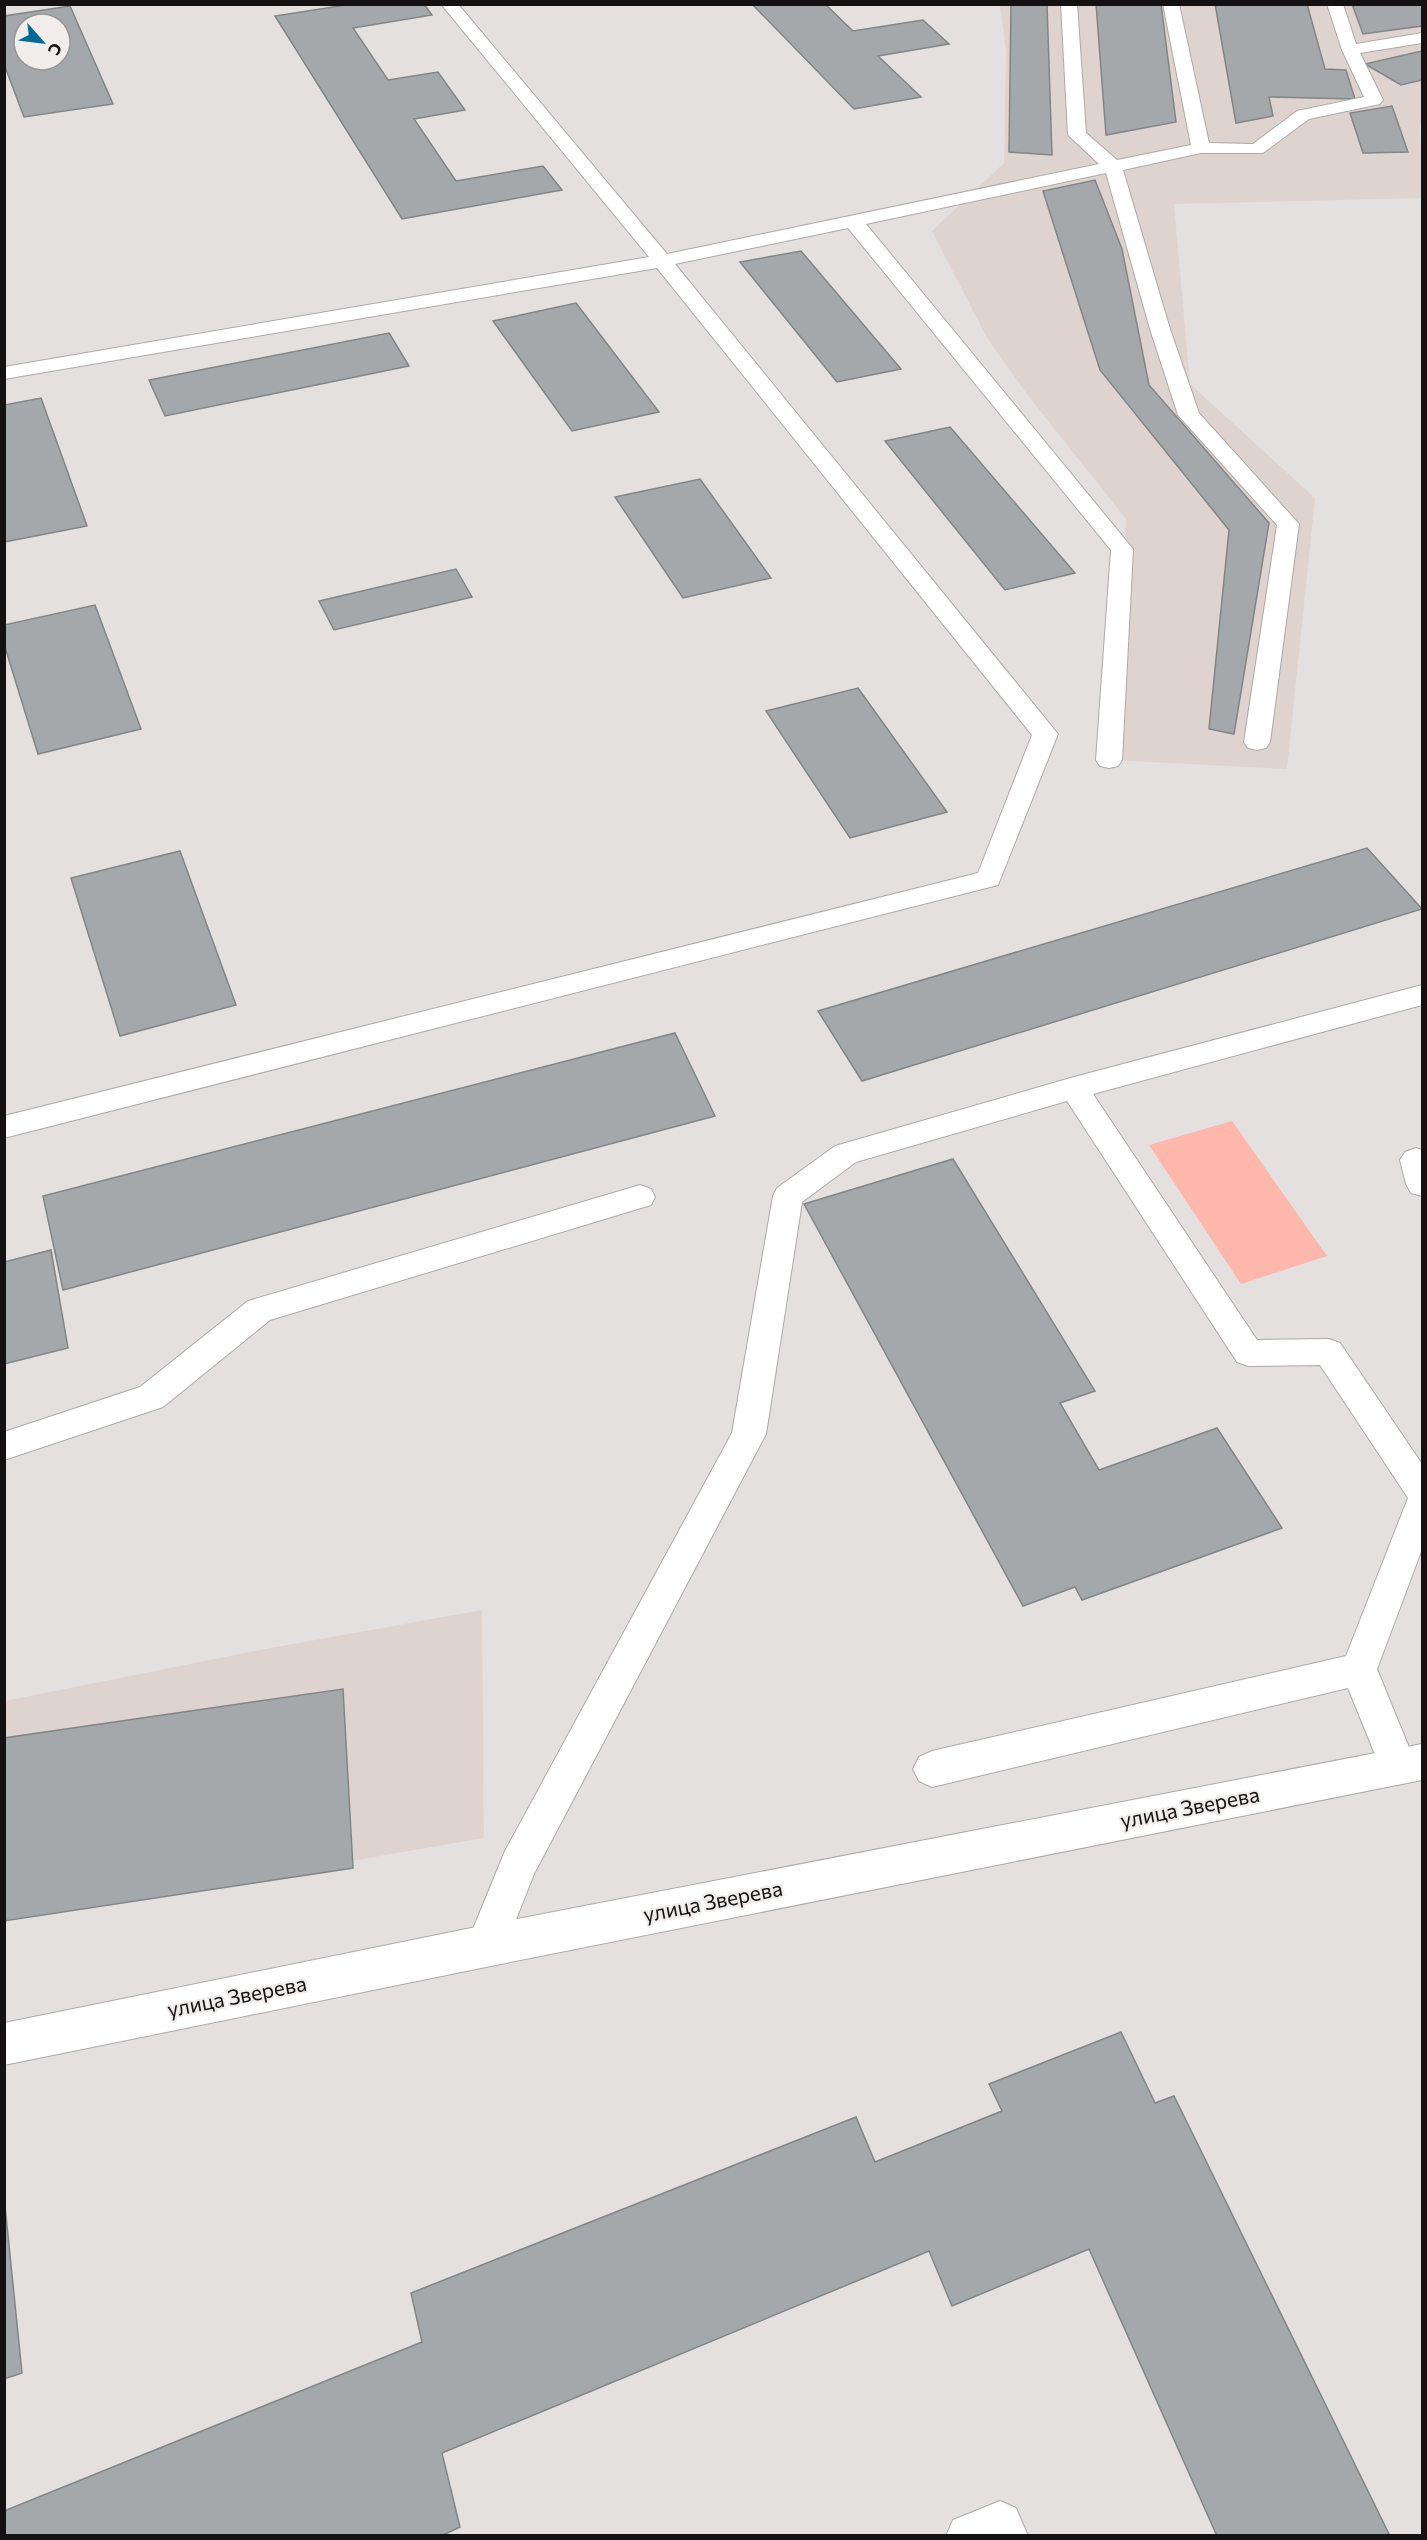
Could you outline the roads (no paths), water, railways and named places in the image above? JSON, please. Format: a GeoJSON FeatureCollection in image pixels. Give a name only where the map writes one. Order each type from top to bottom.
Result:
{"type":"FeatureCollection","features":[{"type":"Feature","properties":{"kind":"street","name":"улица Зверева"},"geometry":{"type":"LineString","coordinates":[[4,2044],[486,1946],[1410,1765]]}},
{"type":"Feature","properties":{"kind":"lane"},"geometry":{"type":"LineString","coordinates":[[4,1127],[988,879],[1045,734],[662,261],[449,4]]}},
{"type":"Feature","properties":{"kind":"lane"},"geometry":{"type":"LineString","coordinates":[[1069,4],[1077,135],[1113,166],[1160,329],[1189,415],[1288,524],[1257,742]]}},
{"type":"Feature","properties":{"kind":"lane"},"geometry":{"type":"LineString","coordinates":[[1172,4],[1201,147]]}},
{"type":"Feature","properties":{"kind":"lane"},"geometry":{"type":"LineString","coordinates":[[4,373],[662,261],[1201,147],[1257,149],[1303,115],[1374,100],[1350,50],[1335,4]]}},
{"type":"Feature","properties":{"kind":"lane"},"geometry":{"type":"LineString","coordinates":[[1350,50],[1422,38]]}},
{"type":"Feature","properties":{"kind":"lane"},"geometry":{"type":"LineString","coordinates":[[853,221],[1122,549],[1109,760]]}},
{"type":"Feature","properties":{"kind":"lane"},"geometry":{"type":"LineString","coordinates":[[486,1946],[519,1864],[749,1434],[788,1196],[846,1154],[1074,1088],[1422,995]]}},
{"type":"Feature","properties":{"kind":"lane"},"geometry":{"type":"LineString","coordinates":[[1074,1088],[1248,1353],[1329,1352],[1422,1491]]}},
{"type":"Feature","properties":{"kind":"lane"},"geometry":{"type":"LineString","coordinates":[[4,1446],[151,1397],[259,1310],[640,1197]]}},
{"type":"Feature","properties":{"kind":"lane"},"geometry":{"type":"LineString","coordinates":[[1410,1765],[1359,1669],[1422,1505]]}},
{"type":"Feature","properties":{"kind":"lane"},"geometry":{"type":"LineString","coordinates":[[932,1769],[1359,1669]]}},
{"type":"Feature","properties":{"kind":"lane"},"geometry":{"type":"LineString","coordinates":[[969,2535],[1000,2524],[1005,2535]]}}]}
